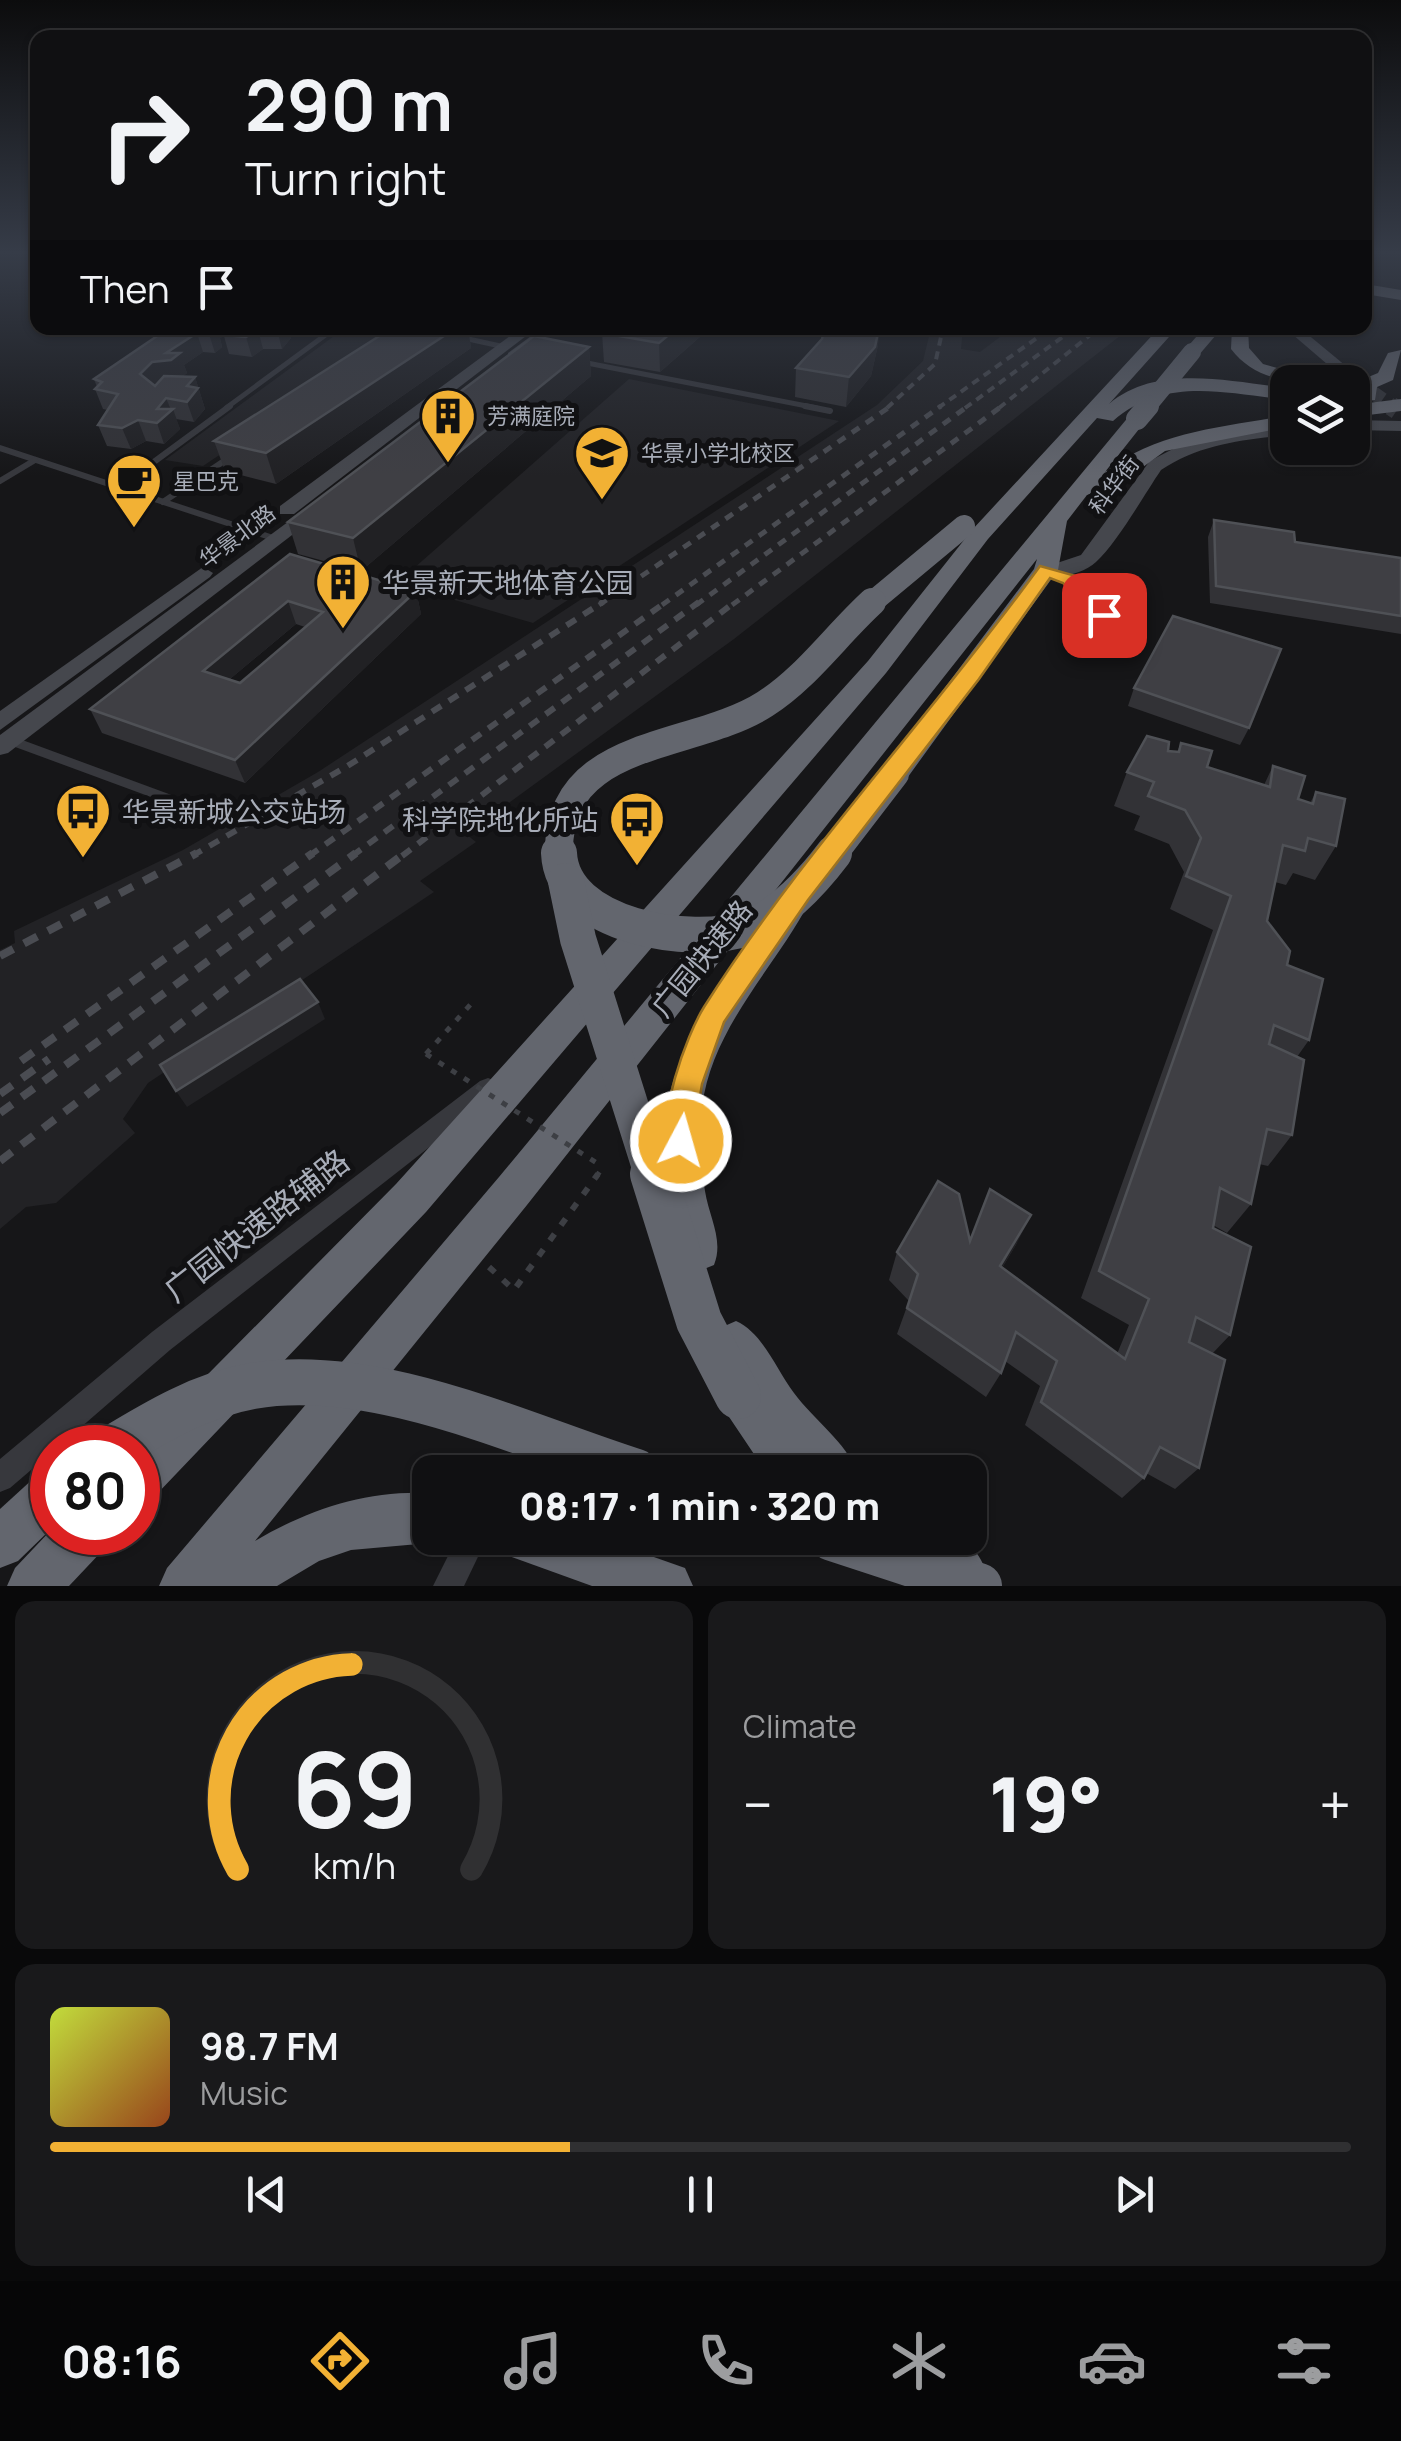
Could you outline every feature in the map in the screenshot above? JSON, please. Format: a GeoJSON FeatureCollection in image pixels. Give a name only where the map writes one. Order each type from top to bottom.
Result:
{"type":"FeatureCollection","features":[{"type":"Feature","properties":{"kind":"highway","name":"广园快速路"},"geometry":{"type":"LineString","coordinates":[[160,1456],[411,1198],[560,1032],[877,666],[904,627],[1019,490],[1162,335]]}},
{"type":"Feature","properties":{"kind":"highway","name":"广园快速路"},"geometry":{"type":"LineString","coordinates":[[185,1586],[513,1191],[1207,335]]}},
{"type":"Feature","properties":{"kind":"highway"},"geometry":{"type":"LineString","coordinates":[[1240,335],[1240,349],[1257,368],[1270,371]]}},
{"type":"Feature","properties":{"kind":"highway"},"geometry":{"type":"LineString","coordinates":[[1370,383],[1394,357],[1401,355]]}},
{"type":"Feature","properties":{"kind":"highway"},"geometry":{"type":"LineString","coordinates":[[1370,385],[1400,406]]}},
{"type":"Feature","properties":{"kind":"highway"},"geometry":{"type":"LineString","coordinates":[[877,666],[930,622],[1125,396],[1148,388],[1182,386],[1270,393]]}},
{"type":"Feature","properties":{"kind":"highway"},"geometry":{"type":"LineString","coordinates":[[1370,409],[1400,406]]}},
{"type":"Feature","properties":{"kind":"highway"},"geometry":{"type":"LineString","coordinates":[[813,1455],[750,1393],[685,1198],[680,1119],[698,1050],[712,1017],[799,893],[895,774],[1046,570],[1057,520],[1140,455],[1160,446],[1270,425]]}},
{"type":"Feature","properties":{"kind":"highway"},"geometry":{"type":"LineString","coordinates":[[785,1455],[750,1393],[699,1321],[578,939],[559,825],[586,780],[620,758],[682,741],[762,706],[906,568],[1019,490]]}},
{"type":"Feature","properties":{"kind":"highway"},"geometry":{"type":"LineString","coordinates":[[564,868],[577,889],[606,918],[668,937],[727,935],[749,928],[799,893]]}},
{"type":"Feature","properties":{"kind":"highway"},"geometry":{"type":"LineString","coordinates":[[156,1425],[197,1403],[247,1386],[324,1380],[396,1393],[584,1455]]}},
{"type":"Feature","properties":{"kind":"highway"},"geometry":{"type":"LineString","coordinates":[[0,1543],[30,1515]]}},
{"type":"Feature","properties":{"kind":"highway"},"geometry":{"type":"LineString","coordinates":[[233,1586],[308,1540],[370,1518],[412,1518]]}},
{"type":"Feature","properties":{"kind":"highway"},"geometry":{"type":"LineString","coordinates":[[33,1586],[63,1555]]}},
{"type":"Feature","properties":{"kind":"highway"},"geometry":{"type":"LineString","coordinates":[[577,1555],[667,1586]]}},
{"type":"Feature","properties":{"kind":"highway"},"geometry":{"type":"LineString","coordinates":[[884,1555],[978,1586]]}},
{"type":"Feature","properties":{"kind":"highway"},"geometry":{"type":"LineString","coordinates":[[894,1555],[942,1586]]}},
{"type":"Feature","properties":{"kind":"highway"},"geometry":{"type":"LineString","coordinates":[[945,1555],[1000,1586]]}},
{"type":"Feature","properties":{"kind":"street","name":"华景北路"},"geometry":{"type":"LineString","coordinates":[[522,350],[529,335]]}},
{"type":"Feature","properties":{"kind":"street","name":"华景北路"},"geometry":{"type":"LineString","coordinates":[[3,736],[266,536],[542,335]]}},
{"type":"Feature","properties":{"kind":"street"},"geometry":{"type":"LineString","coordinates":[[1302,335],[1343,365]]}},
{"type":"Feature","properties":{"kind":"street"},"geometry":{"type":"LineString","coordinates":[[1370,418],[1400,406]]}},
{"type":"Feature","properties":{"kind":"street","name":"科华街"},"geometry":{"type":"LineString","coordinates":[[1046,570],[1067,569],[1088,559],[1155,466],[1169,455],[1199,443],[1270,433]]}},
{"type":"Feature","properties":{"kind":"street","name":"广园快速路辅路"},"geometry":{"type":"LineString","coordinates":[[0,1478],[162,1340],[560,1032]]}},
{"type":"Feature","properties":{"kind":"street"},"geometry":{"type":"LineString","coordinates":[[448,1586],[464,1555]]}},
{"type":"Feature","properties":{"kind":"lane"},"geometry":{"type":"LineString","coordinates":[[148,467],[327,335]]}},
{"type":"Feature","properties":{"kind":"lane"},"geometry":{"type":"LineString","coordinates":[[456,336],[522,350]]}},
{"type":"Feature","properties":{"kind":"lane"},"geometry":{"type":"LineString","coordinates":[[579,362],[830,411]]}},
{"type":"Feature","properties":{"kind":"lane"},"geometry":{"type":"LineString","coordinates":[[0,448],[266,536]]}},
{"type":"Feature","properties":{"kind":"lane"},"geometry":{"type":"LineString","coordinates":[[163,502],[236,453]]}},
{"type":"Feature","properties":{"kind":"lane"},"geometry":{"type":"LineString","coordinates":[[0,481],[35,460]]}},
{"type":"Feature","properties":{"kind":"lane"},"geometry":{"type":"LineString","coordinates":[[1046,570],[1070,580],[1104,615],[1142,638]]}},
{"type":"Feature","properties":{"kind":"lane"},"geometry":{"type":"LineString","coordinates":[[3,736],[191,807]]}},
{"type":"Feature","properties":{"kind":"path"},"geometry":{"type":"LineString","coordinates":[[471,1004],[426,1054],[602,1167],[514,1290]]}},
{"type":"Feature","properties":{"kind":"shaded area"},"geometry":{"type":"Polygon","coordinates":[[[335,335],[399,335],[203,466],[165,460],[335,335]]]}},
{"type":"Feature","properties":{"kind":"shaded area"},"geometry":{"type":"Polygon","coordinates":[[[929,335],[962,335],[961,349],[980,352],[1003,335],[1121,335],[734,639],[466,834],[476,842],[420,881],[434,892],[148,1083],[123,1119],[135,1133],[56,1203],[26,1207],[0,1229],[0,950],[15,943],[14,931],[183,850],[318,772],[877,405],[923,361],[929,335]]]}},
{"type":"Feature","properties":{"kind":"shaded area","name":"华景小学北校区"},"geometry":{"type":"Polygon","coordinates":[[[629,379],[839,421],[533,623],[397,583],[629,379]]]}},
{"type":"Feature","properties":{"kind":"building"},"geometry":{"type":"Polygon","coordinates":[[[159,335],[194,335],[166,353],[180,353],[171,360],[152,362],[140,374],[155,386],[164,376],[195,377],[187,386],[198,388],[187,402],[166,398],[157,409],[173,409],[157,423],[138,420],[122,428],[98,425],[118,394],[95,389],[102,382],[94,379],[159,335]]]}},
{"type":"Feature","properties":{"kind":"building"},"geometry":{"type":"Polygon","coordinates":[[[381,335],[445,335],[266,453],[214,441],[381,335]]]}},
{"type":"Feature","properties":{"kind":"building"},"geometry":{"type":"Polygon","coordinates":[[[613,335],[669,335],[659,343],[613,335]]]}},
{"type":"Feature","properties":{"kind":"building"},"geometry":{"type":"Polygon","coordinates":[[[823,335],[878,335],[875,347],[849,377],[796,368],[823,335]]]}},
{"type":"Feature","properties":{"kind":"building"},"geometry":{"type":"Polygon","coordinates":[[[534,336],[589,347],[353,538],[288,522],[534,336]]]}},
{"type":"Feature","properties":{"kind":"building"},"geometry":{"type":"Polygon","coordinates":[[[1214,520],[1294,532],[1295,542],[1401,558],[1401,616],[1216,586],[1214,520]]]}},
{"type":"Feature","properties":{"kind":"building"},"geometry":{"type":"Polygon","coordinates":[[[290,554],[416,591],[235,760],[90,709],[290,554]],[[288,601],[203,671],[240,683],[323,612],[288,601]]]}},
{"type":"Feature","properties":{"kind":"building"},"geometry":{"type":"Polygon","coordinates":[[[1173,616],[1281,649],[1249,728],[1134,688],[1173,616]]]}},
{"type":"Feature","properties":{"kind":"building"},"geometry":{"type":"Polygon","coordinates":[[[1147,736],[1169,742],[1168,751],[1179,752],[1181,743],[1212,751],[1207,767],[1270,787],[1273,766],[1305,776],[1298,799],[1313,804],[1316,792],[1345,799],[1336,846],[1308,838],[1305,851],[1283,845],[1267,921],[1290,951],[1287,965],[1323,979],[1309,1040],[1274,1025],[1269,1044],[1304,1060],[1292,1135],[1267,1129],[1251,1204],[1220,1188],[1213,1228],[1251,1247],[1230,1335],[1196,1317],[1189,1342],[1225,1360],[1199,1468],[1160,1447],[1144,1478],[1041,1402],[1057,1361],[1016,1332],[1001,1373],[907,1308],[918,1274],[897,1252],[938,1181],[959,1194],[970,1241],[990,1189],[1031,1215],[1000,1266],[1125,1359],[1149,1299],[1099,1271],[1231,896],[1186,876],[1201,838],[1185,810],[1148,796],[1154,782],[1127,772],[1147,736]]]}},
{"type":"Feature","properties":{"kind":"building"},"geometry":{"type":"Polygon","coordinates":[[[300,979],[318,1002],[176,1091],[160,1065],[300,979]]]}},
{"type":"Feature","properties":{"kind":"tunnel"},"geometry":{"type":"LineString","coordinates":[[1370,391],[1395,408]]}},
{"type":"Feature","properties":{"kind":"tunnel"},"geometry":{"type":"LineString","coordinates":[[1391,406],[1397,410]]}},
{"type":"Feature","properties":{"kind":"railway"},"geometry":{"type":"LineString","coordinates":[[887,408],[935,364],[941,335]]}},
{"type":"Feature","properties":{"kind":"railway"},"geometry":{"type":"LineString","coordinates":[[938,408],[1041,335]]}},
{"type":"Feature","properties":{"kind":"railway"},"geometry":{"type":"LineString","coordinates":[[965,408],[1065,335]]}},
{"type":"Feature","properties":{"kind":"railway"},"geometry":{"type":"LineString","coordinates":[[999,408],[1090,335]]}},
{"type":"Feature","properties":{"kind":"railway"},"geometry":{"type":"LineString","coordinates":[[599,605],[891,406]]}},
{"type":"Feature","properties":{"kind":"railway"},"geometry":{"type":"LineString","coordinates":[[662,605],[941,406]]}},
{"type":"Feature","properties":{"kind":"railway"},"geometry":{"type":"LineString","coordinates":[[696,605],[968,406]]}},
{"type":"Feature","properties":{"kind":"railway"},"geometry":{"type":"LineString","coordinates":[[732,605],[1002,406]]}},
{"type":"Feature","properties":{"kind":"railway"},"geometry":{"type":"LineString","coordinates":[[192,856],[346,767],[603,602]]}},
{"type":"Feature","properties":{"kind":"railway"},"geometry":{"type":"LineString","coordinates":[[309,856],[666,602]]}},
{"type":"Feature","properties":{"kind":"railway"},"geometry":{"type":"LineString","coordinates":[[352,856],[699,602]]}},
{"type":"Feature","properties":{"kind":"railway"},"geometry":{"type":"LineString","coordinates":[[402,856],[735,602]]}},
{"type":"Feature","properties":{"kind":"railway"},"geometry":{"type":"LineString","coordinates":[[0,956],[197,853]]}},
{"type":"Feature","properties":{"kind":"railway"},"geometry":{"type":"LineString","coordinates":[[21,1061],[313,853]]}},
{"type":"Feature","properties":{"kind":"railway"},"geometry":{"type":"LineString","coordinates":[[0,1113],[356,853]]}},
{"type":"Feature","properties":{"kind":"railway"},"geometry":{"type":"LineString","coordinates":[[0,1161],[405,853]]}},
{"type":"Feature","properties":{"kind":"railway"},"geometry":{"type":"LineString","coordinates":[[0,1094],[49,1059]]}},
{"type":"Feature","properties":{"kind":"place","name":"芳满庭院"},"geometry":{"type":"Point","coordinates":[448,465]}},
{"type":"Feature","properties":{"kind":"place","name":"华景小学北校区"},"geometry":{"type":"Point","coordinates":[602,502]}},
{"type":"Feature","properties":{"kind":"place","name":"星巴克"},"geometry":{"type":"Point","coordinates":[134,530]}},
{"type":"Feature","properties":{"kind":"place","name":"华景新天地体育公园"},"geometry":{"type":"Point","coordinates":[343,631]}},
{"type":"Feature","properties":{"kind":"place","name":"华景新城公交站场"},"geometry":{"type":"Point","coordinates":[83,860]}},
{"type":"Feature","properties":{"kind":"place","name":"科学院地化所站"},"geometry":{"type":"Point","coordinates":[637,868]}},
{"type":"Feature","properties":{"kind":"route"},"geometry":{"type":"LineString","coordinates":[[681,1141],[680,1119],[687,1084],[712,1017],[799,893],[972,674],[1046,570],[1070,580],[1104,615]]}}]}
